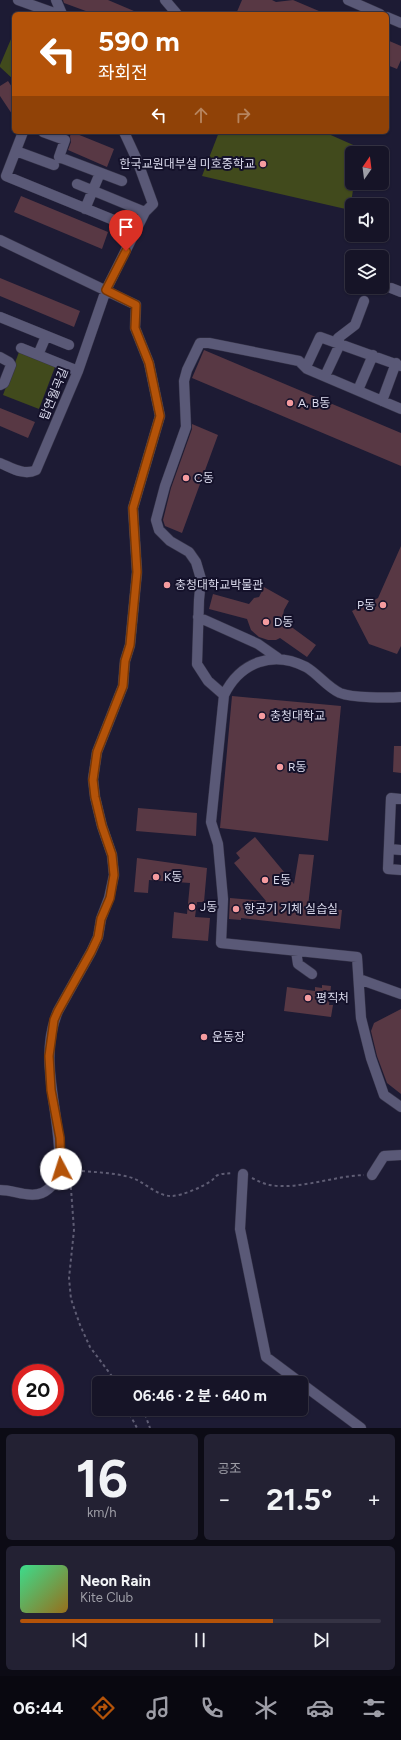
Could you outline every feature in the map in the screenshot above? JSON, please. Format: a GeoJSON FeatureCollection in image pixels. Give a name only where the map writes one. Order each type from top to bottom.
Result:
{"type":"FeatureCollection","features":[{"type":"Feature","properties":{"kind":"street"},"geometry":{"type":"LineString","coordinates":[[18,0],[51,12]]}},
{"type":"Feature","properties":{"kind":"street"},"geometry":{"type":"LineString","coordinates":[[56,0],[61,12]]}},
{"type":"Feature","properties":{"kind":"street"},"geometry":{"type":"LineString","coordinates":[[165,0],[175,12]]}},
{"type":"Feature","properties":{"kind":"street"},"geometry":{"type":"LineString","coordinates":[[348,0],[375,12]]}},
{"type":"Feature","properties":{"kind":"street"},"geometry":{"type":"LineString","coordinates":[[389,18],[401,23]]}},
{"type":"Feature","properties":{"kind":"street"},"geometry":{"type":"LineString","coordinates":[[22,134],[6,176],[116,221]]}},
{"type":"Feature","properties":{"kind":"street"},"geometry":{"type":"LineString","coordinates":[[48,134],[65,140],[59,157],[122,181]]}},
{"type":"Feature","properties":{"kind":"street","name":"탑연월곡길"},"geometry":{"type":"LineString","coordinates":[[0,463],[21,472],[31,472],[36,470],[78,371],[106,290],[145,212],[153,204],[138,160],[125,134]]}},
{"type":"Feature","properties":{"kind":"street"},"geometry":{"type":"LineString","coordinates":[[16,151],[54,165]]}},
{"type":"Feature","properties":{"kind":"street"},"geometry":{"type":"LineString","coordinates":[[85,209],[100,173]]}},
{"type":"Feature","properties":{"kind":"street"},"geometry":{"type":"LineString","coordinates":[[76,184],[145,212]]}},
{"type":"Feature","properties":{"kind":"street"},"geometry":{"type":"LineString","coordinates":[[0,240],[136,305],[135,328],[149,363],[160,416],[133,508],[137,572],[130,645],[125,661],[123,686],[97,752],[93,780],[95,797],[102,826],[112,855],[114,875],[110,898],[101,919],[98,937],[54,1020],[50,1044],[51,1090],[60,1138],[61,1169],[56,1180],[42,1193],[34,1195],[0,1190]]}},
{"type":"Feature","properties":{"kind":"street"},"geometry":{"type":"LineString","coordinates":[[325,376],[340,344],[338,338],[355,325],[364,301]]}},
{"type":"Feature","properties":{"kind":"street"},"geometry":{"type":"LineString","coordinates":[[0,317],[69,345]]}},
{"type":"Feature","properties":{"kind":"street"},"geometry":{"type":"LineString","coordinates":[[38,355],[46,336]]}},
{"type":"Feature","properties":{"kind":"street"},"geometry":{"type":"LineString","coordinates":[[306,367],[320,337],[398,364],[382,401]]}},
{"type":"Feature","properties":{"kind":"street"},"geometry":{"type":"LineString","coordinates":[[224,695],[208,681],[197,664],[198,617],[202,578],[196,562],[189,552],[170,540],[159,530],[156,520],[165,486],[186,427],[184,381],[187,370],[200,343],[209,342],[299,362],[325,376],[401,409]]}},
{"type":"Feature","properties":{"kind":"street"},"geometry":{"type":"LineString","coordinates":[[21,348],[78,371]]}},
{"type":"Feature","properties":{"kind":"street"},"geometry":{"type":"LineString","coordinates":[[358,390],[373,355]]}},
{"type":"Feature","properties":{"kind":"street"},"geometry":{"type":"LineString","coordinates":[[0,357],[9,362],[11,365],[4,383],[0,385]]}},
{"type":"Feature","properties":{"kind":"street"},"geometry":{"type":"LineString","coordinates":[[198,617],[258,644],[278,658]]}},
{"type":"Feature","properties":{"kind":"street"},"geometry":{"type":"LineString","coordinates":[[401,697],[388,698],[342,694],[307,668],[278,658],[265,660],[249,667],[230,684],[224,695],[211,822],[218,844],[224,899],[221,943],[357,957],[360,979],[361,1018],[371,1058],[384,1095],[401,1107]]}},
{"type":"Feature","properties":{"kind":"street"},"geometry":{"type":"LineString","coordinates":[[401,799],[391,798],[388,849],[388,869],[401,870]]}},
{"type":"Feature","properties":{"kind":"street"},"geometry":{"type":"LineString","coordinates":[[388,849],[401,850]]}},
{"type":"Feature","properties":{"kind":"street"},"geometry":{"type":"LineString","coordinates":[[296,951],[298,964],[312,974]]}},
{"type":"Feature","properties":{"kind":"street"},"geometry":{"type":"LineString","coordinates":[[360,979],[401,994]]}},
{"type":"Feature","properties":{"kind":"street"},"geometry":{"type":"LineString","coordinates":[[372,1175],[384,1156],[401,1155]]}},
{"type":"Feature","properties":{"kind":"street"},"geometry":{"type":"LineString","coordinates":[[243,1174],[240,1229],[266,1356],[361,1428]]}},
{"type":"Feature","properties":{"kind":"path"},"geometry":{"type":"LineString","coordinates":[[112,1376],[90,1346],[80,1325],[71,1299],[69,1289],[69,1270],[74,1230],[69,1170],[130,1177],[141,1181],[160,1193],[171,1196],[188,1192],[212,1180],[220,1174],[243,1174],[265,1184],[276,1186],[295,1185],[345,1176],[372,1175]]}},
{"type":"Feature","properties":{"kind":"path"},"geometry":{"type":"LineString","coordinates":[[131,1416],[137,1428]]}},
{"type":"Feature","properties":{"kind":"path"},"geometry":{"type":"LineString","coordinates":[[146,1416],[150,1428]]}},
{"type":"Feature","properties":{"kind":"green space"},"geometry":{"type":"Polygon","coordinates":[[[12,37],[12,78],[0,67],[12,37]]]}},
{"type":"Feature","properties":{"kind":"green space"},"geometry":{"type":"Polygon","coordinates":[[[218,134],[328,134],[356,146],[345,146],[345,190],[353,190],[352,198],[345,198],[345,209],[202,176],[218,134]]]}},
{"type":"Feature","properties":{"kind":"green space"},"geometry":{"type":"Polygon","coordinates":[[[19,352],[55,367],[39,409],[3,395],[19,352]]]}},
{"type":"Feature","properties":{"kind":"building"},"geometry":{"type":"Polygon","coordinates":[[[63,0],[108,0],[136,12],[89,12],[64,3],[63,0]]]}},
{"type":"Feature","properties":{"kind":"building"},"geometry":{"type":"Polygon","coordinates":[[[242,0],[272,0],[276,2],[293,0],[321,12],[237,12],[242,0]]]}},
{"type":"Feature","properties":{"kind":"building"},"geometry":{"type":"Polygon","coordinates":[[[389,41],[401,46],[401,60],[397,69],[389,66],[389,41]]]}},
{"type":"Feature","properties":{"kind":"building"},"geometry":{"type":"Polygon","coordinates":[[[8,81],[12,87],[12,114],[0,96],[0,86],[8,81]]]}},
{"type":"Feature","properties":{"kind":"building"},"geometry":{"type":"Polygon","coordinates":[[[71,134],[77,134],[114,149],[107,167],[68,150],[71,142],[71,134]]]}},
{"type":"Feature","properties":{"kind":"building"},"geometry":{"type":"Polygon","coordinates":[[[21,196],[108,232],[102,249],[14,212],[21,196]]]}},
{"type":"Feature","properties":{"kind":"building"},"geometry":{"type":"Polygon","coordinates":[[[0,278],[80,311],[74,327],[0,296],[0,278]]]}},
{"type":"Feature","properties":{"kind":"building","name":"A, B동"},"geometry":{"type":"Polygon","coordinates":[[[204,350],[401,433],[401,466],[192,378],[204,350]]]}},
{"type":"Feature","properties":{"kind":"building"},"geometry":{"type":"Polygon","coordinates":[[[0,408],[35,422],[28,438],[0,426],[0,408]]]}},
{"type":"Feature","properties":{"kind":"building","name":"C동"},"geometry":{"type":"Polygon","coordinates":[[[192,424],[218,435],[182,533],[165,526],[163,520],[171,488],[192,429],[192,424]]]}},
{"type":"Feature","properties":{"kind":"building","name":"P동"},"geometry":{"type":"Polygon","coordinates":[[[401,546],[401,646],[397,654],[369,644],[352,611],[378,598],[401,546]]]}},
{"type":"Feature","properties":{"kind":"building","name":"D동"},"geometry":{"type":"Polygon","coordinates":[[[264,587],[289,601],[284,610],[282,620],[316,645],[307,657],[280,638],[276,640],[268,640],[259,637],[251,630],[247,619],[209,609],[213,594],[249,604],[254,598],[259,597],[264,587]]]}},
{"type":"Feature","properties":{"kind":"building","name":"R동"},"geometry":{"type":"Polygon","coordinates":[[[232,696],[341,706],[328,841],[220,828],[232,696]]]}},
{"type":"Feature","properties":{"kind":"building"},"geometry":{"type":"Polygon","coordinates":[[[394,746],[401,746],[401,773],[393,772],[394,746]]]}},
{"type":"Feature","properties":{"kind":"building"},"geometry":{"type":"Polygon","coordinates":[[[138,808],[197,813],[196,836],[136,831],[138,808]]]}},
{"type":"Feature","properties":{"kind":"building","name":"E동"},"geometry":{"type":"Polygon","coordinates":[[[255,837],[294,884],[299,854],[314,855],[308,906],[342,910],[340,929],[241,918],[241,920],[229,919],[230,898],[266,901],[234,863],[240,858],[236,853],[255,837]]]}},
{"type":"Feature","properties":{"kind":"building","name":"J동"},"geometry":{"type":"Polygon","coordinates":[[[137,858],[207,868],[204,902],[197,902],[195,917],[210,918],[208,941],[172,938],[174,912],[187,914],[190,883],[149,880],[148,893],[134,892],[137,858]]]}},
{"type":"Feature","properties":{"kind":"building","name":"평직처"},"geometry":{"type":"Polygon","coordinates":[[[322,985],[331,986],[329,1005],[333,1005],[331,1017],[284,1011],[287,987],[315,991],[315,987],[322,988],[322,985]]]}},
{"type":"Feature","properties":{"kind":"building"},"geometry":{"type":"Polygon","coordinates":[[[401,1009],[401,1094],[387,1083],[377,1056],[371,1031],[374,1023],[401,1009]]]}},
{"type":"Feature","properties":{"kind":"place","name":"한국교원대부설 미호중학교"},"geometry":{"type":"Point","coordinates":[263,164]}},
{"type":"Feature","properties":{"kind":"place","name":"A, B동"},"geometry":{"type":"Point","coordinates":[290,403]}},
{"type":"Feature","properties":{"kind":"place","name":"C동"},"geometry":{"type":"Point","coordinates":[186,478]}},
{"type":"Feature","properties":{"kind":"place","name":"충청대학교박물관"},"geometry":{"type":"Point","coordinates":[167,585]}},
{"type":"Feature","properties":{"kind":"place","name":"P동"},"geometry":{"type":"Point","coordinates":[383,605]}},
{"type":"Feature","properties":{"kind":"place","name":"D동"},"geometry":{"type":"Point","coordinates":[266,622]}},
{"type":"Feature","properties":{"kind":"place","name":"충청대학교"},"geometry":{"type":"Point","coordinates":[262,716]}},
{"type":"Feature","properties":{"kind":"place","name":"R동"},"geometry":{"type":"Point","coordinates":[280,767]}},
{"type":"Feature","properties":{"kind":"place","name":"K동"},"geometry":{"type":"Point","coordinates":[156,877]}},
{"type":"Feature","properties":{"kind":"place","name":"E동"},"geometry":{"type":"Point","coordinates":[265,880]}},
{"type":"Feature","properties":{"kind":"place","name":"J동"},"geometry":{"type":"Point","coordinates":[192,907]}},
{"type":"Feature","properties":{"kind":"place","name":"항공기 기체 실습실"},"geometry":{"type":"Point","coordinates":[236,909]}},
{"type":"Feature","properties":{"kind":"place","name":"평직처"},"geometry":{"type":"Point","coordinates":[308,998]}},
{"type":"Feature","properties":{"kind":"place","name":"운동장"},"geometry":{"type":"Point","coordinates":[204,1037]}},
{"type":"Feature","properties":{"kind":"route"},"geometry":{"type":"LineString","coordinates":[[61,1169],[59,1148],[60,1138],[51,1090],[49,1056],[50,1044],[54,1020],[98,937],[101,919],[110,898],[114,875],[114,864],[95,797],[93,780],[94,767],[97,752],[123,686],[125,661],[130,645],[137,572],[133,508],[160,416],[156,390],[149,363],[135,328],[136,305],[106,290],[126,251]]}}]}
